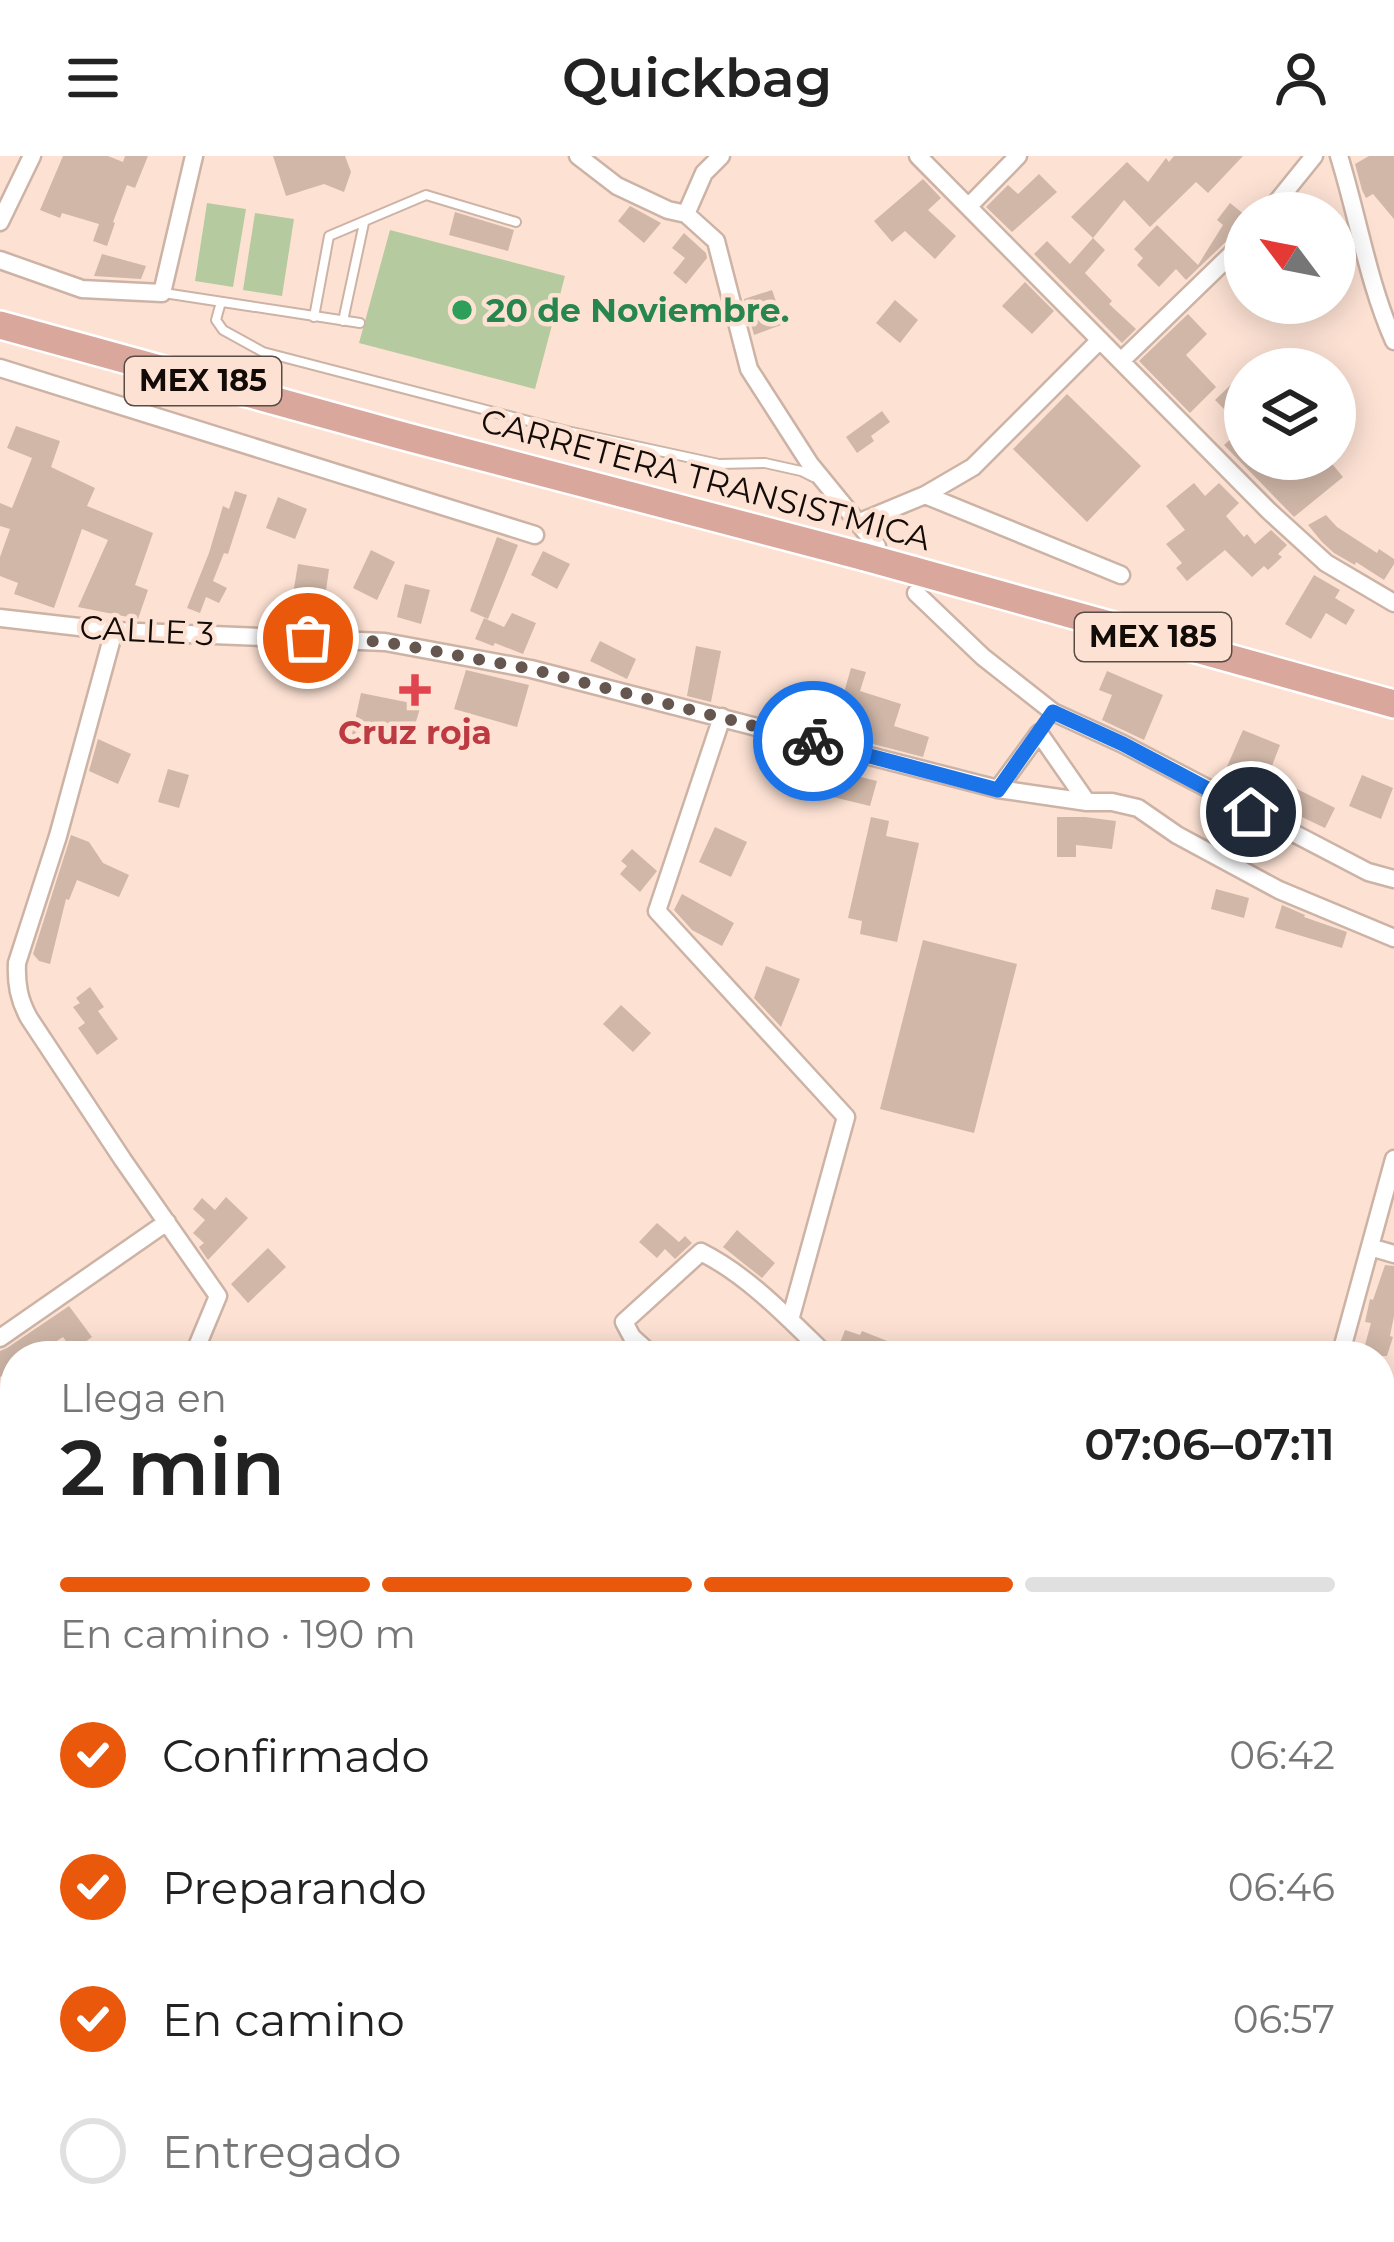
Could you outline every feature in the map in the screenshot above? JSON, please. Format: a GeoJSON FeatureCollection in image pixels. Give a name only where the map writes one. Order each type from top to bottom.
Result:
{"type":"FeatureCollection","features":[{"type":"Feature","properties":{"kind":"main road","name":"CARRETERA TRANSISTMICA"},"geometry":{"type":"LineString","coordinates":[[0,325],[407,437],[871,552],[914,582],[1394,704]]}},
{"type":"Feature","properties":{"kind":"street"},"geometry":{"type":"LineString","coordinates":[[0,222],[32,156]]}},
{"type":"Feature","properties":{"kind":"street"},"geometry":{"type":"LineString","coordinates":[[578,156],[617,186],[686,214],[716,241],[749,369],[810,464],[860,522],[871,552]]}},
{"type":"Feature","properties":{"kind":"street"},"geometry":{"type":"LineString","coordinates":[[686,214],[704,172],[721,156]]}},
{"type":"Feature","properties":{"kind":"street"},"geometry":{"type":"LineString","coordinates":[[919,156],[1269,511],[1326,563],[1394,602]]}},
{"type":"Feature","properties":{"kind":"street"},"geometry":{"type":"LineString","coordinates":[[969,206],[1018,156]]}},
{"type":"Feature","properties":{"kind":"street"},"geometry":{"type":"LineString","coordinates":[[1285,192],[1313,156]]}},
{"type":"Feature","properties":{"kind":"street"},"geometry":{"type":"LineString","coordinates":[[1340,156],[1376,301],[1394,341]]}},
{"type":"Feature","properties":{"kind":"street"},"geometry":{"type":"LineString","coordinates":[[0,260],[82,289],[162,293],[186,158]]}},
{"type":"Feature","properties":{"kind":"street"},"geometry":{"type":"LineString","coordinates":[[1121,361],[1224,261]]}},
{"type":"Feature","properties":{"kind":"street"},"geometry":{"type":"LineString","coordinates":[[860,522],[925,495],[973,467],[1100,340]]}},
{"type":"Feature","properties":{"kind":"street"},"geometry":{"type":"LineString","coordinates":[[0,368],[535,535]]}},
{"type":"Feature","properties":{"kind":"street"},"geometry":{"type":"LineString","coordinates":[[925,495],[1121,575]]}},
{"type":"Feature","properties":{"kind":"street"},"geometry":{"type":"LineString","coordinates":[[914,582],[983,657],[1053,712],[1369,872],[1394,879]]}},
{"type":"Feature","properties":{"kind":"street","name":"CALLE 3"},"geometry":{"type":"LineString","coordinates":[[0,618],[114,631],[385,642],[531,669],[998,790],[1112,802],[1138,808],[1177,835],[1279,890],[1394,938]]}},
{"type":"Feature","properties":{"kind":"street"},"geometry":{"type":"LineString","coordinates":[[114,631],[58,836],[17,963],[16,984],[29,1018],[218,1296],[199,1341]]}},
{"type":"Feature","properties":{"kind":"street"},"geometry":{"type":"LineString","coordinates":[[998,790],[1053,712]]}},
{"type":"Feature","properties":{"kind":"street"},"geometry":{"type":"LineString","coordinates":[[722,717],[657,911],[846,1117],[790,1320]]}},
{"type":"Feature","properties":{"kind":"street"},"geometry":{"type":"LineString","coordinates":[[1040,734],[1087,802]]}},
{"type":"Feature","properties":{"kind":"street"},"geometry":{"type":"LineString","coordinates":[[1344,1341],[1394,1160]]}},
{"type":"Feature","properties":{"kind":"street"},"geometry":{"type":"LineString","coordinates":[[0,1338],[167,1222]]}},
{"type":"Feature","properties":{"kind":"street"},"geometry":{"type":"LineString","coordinates":[[1370,1247],[1394,1254]]}},
{"type":"Feature","properties":{"kind":"street"},"geometry":{"type":"LineString","coordinates":[[637,1341],[624,1322],[701,1252],[724,1264],[812,1341]]}},
{"type":"Feature","properties":{"kind":"lane"},"geometry":{"type":"LineString","coordinates":[[314,317],[329,236],[426,195],[516,221]]}},
{"type":"Feature","properties":{"kind":"lane"},"geometry":{"type":"LineString","coordinates":[[343,321],[364,221]]}},
{"type":"Feature","properties":{"kind":"lane"},"geometry":{"type":"LineString","coordinates":[[162,293],[360,323]]}},
{"type":"Feature","properties":{"kind":"lane"},"geometry":{"type":"LineString","coordinates":[[220,302],[216,320],[223,330],[262,352],[567,431],[719,464],[765,463],[825,482]]}},
{"type":"Feature","properties":{"kind":"green space"},"geometry":{"type":"Polygon","coordinates":[[[207,203],[246,209],[233,287],[195,281],[207,203]]]}},
{"type":"Feature","properties":{"kind":"green space"},"geometry":{"type":"Polygon","coordinates":[[[255,213],[294,219],[282,296],[243,290],[255,213]]]}},
{"type":"Feature","properties":{"kind":"green space","name":"20 de Noviembre."},"geometry":{"type":"Polygon","coordinates":[[[390,230],[565,276],[535,389],[359,343],[390,230]]]}},
{"type":"Feature","properties":{"kind":"building"},"geometry":{"type":"Polygon","coordinates":[[[63,156],[108,156],[123,162],[125,156],[148,156],[135,188],[127,185],[107,246],[93,241],[99,224],[40,210],[63,156]]]}},
{"type":"Feature","properties":{"kind":"building"},"geometry":{"type":"Polygon","coordinates":[[[273,156],[345,156],[351,172],[344,192],[324,184],[286,196],[273,156]]]}},
{"type":"Feature","properties":{"kind":"building"},"geometry":{"type":"Polygon","coordinates":[[[1174,156],[1243,156],[1208,193],[1196,182],[1150,227],[1124,200],[1093,238],[1071,217],[1127,162],[1148,182],[1166,158],[1169,162],[1174,156]]]}},
{"type":"Feature","properties":{"kind":"building"},"geometry":{"type":"Polygon","coordinates":[[[1369,156],[1394,156],[1394,219],[1373,194],[1366,198],[1362,190],[1355,164],[1369,156]]]}},
{"type":"Feature","properties":{"kind":"building"},"geometry":{"type":"Polygon","coordinates":[[[1039,174],[1057,192],[1012,232],[986,207],[1008,185],[1018,194],[1039,174]]]}},
{"type":"Feature","properties":{"kind":"building"},"geometry":{"type":"Polygon","coordinates":[[[923,179],[941,198],[928,210],[956,236],[935,259],[905,231],[892,242],[874,221],[923,179]]]}},
{"type":"Feature","properties":{"kind":"building"},"geometry":{"type":"Polygon","coordinates":[[[630,206],[661,223],[644,243],[618,221],[630,206]]]}},
{"type":"Feature","properties":{"kind":"building"},"geometry":{"type":"Polygon","coordinates":[[[1224,211],[1224,244],[1186,280],[1176,269],[1159,287],[1137,265],[1143,258],[1134,249],[1157,225],[1198,265],[1223,225],[1217,220],[1224,211]]]}},
{"type":"Feature","properties":{"kind":"building"},"geometry":{"type":"Polygon","coordinates":[[[455,212],[514,230],[508,251],[449,235],[455,212]]]}},
{"type":"Feature","properties":{"kind":"building"},"geometry":{"type":"Polygon","coordinates":[[[684,233],[707,258],[686,284],[673,273],[685,258],[672,248],[684,233]]]}},
{"type":"Feature","properties":{"kind":"building"},"geometry":{"type":"Polygon","coordinates":[[[1093,238],[1105,250],[1085,273],[1136,329],[1122,343],[1034,254],[1047,241],[1070,264],[1093,238]]]}},
{"type":"Feature","properties":{"kind":"building"},"geometry":{"type":"Polygon","coordinates":[[[102,254],[146,266],[141,279],[94,276],[102,254]]]}},
{"type":"Feature","properties":{"kind":"building"},"geometry":{"type":"Polygon","coordinates":[[[1025,282],[1054,311],[1032,334],[1002,306],[1025,282]]]}},
{"type":"Feature","properties":{"kind":"building"},"geometry":{"type":"Polygon","coordinates":[[[772,290],[784,324],[754,335],[744,299],[772,290]]]}},
{"type":"Feature","properties":{"kind":"building"},"geometry":{"type":"Polygon","coordinates":[[[895,300],[918,320],[900,343],[876,323],[895,300]]]}},
{"type":"Feature","properties":{"kind":"building"},"geometry":{"type":"Polygon","coordinates":[[[1188,314],[1207,334],[1186,355],[1216,387],[1190,413],[1139,361],[1188,314]]]}},
{"type":"Feature","properties":{"kind":"building"},"geometry":{"type":"Polygon","coordinates":[[[1067,394],[1141,466],[1087,522],[1013,449],[1067,394]]]}},
{"type":"Feature","properties":{"kind":"building"},"geometry":{"type":"Polygon","coordinates":[[[882,411],[890,422],[857,453],[846,437],[882,411]]]}},
{"type":"Feature","properties":{"kind":"building"},"geometry":{"type":"Polygon","coordinates":[[[16,426],[60,441],[51,467],[95,488],[87,506],[153,533],[135,585],[148,590],[138,619],[78,607],[108,540],[82,529],[54,608],[14,594],[18,583],[0,576],[0,557],[10,529],[0,526],[0,503],[12,508],[32,458],[7,448],[16,426]]]}},
{"type":"Feature","properties":{"kind":"building"},"geometry":{"type":"Polygon","coordinates":[[[1258,480],[1339,480],[1294,517],[1258,480]]]}},
{"type":"Feature","properties":{"kind":"building"},"geometry":{"type":"Polygon","coordinates":[[[1194,483],[1205,496],[1219,483],[1239,503],[1226,516],[1255,544],[1271,530],[1287,545],[1278,554],[1282,557],[1252,577],[1225,550],[1187,581],[1176,568],[1182,563],[1166,544],[1185,530],[1166,506],[1194,483]]]}},
{"type":"Feature","properties":{"kind":"building"},"geometry":{"type":"Polygon","coordinates":[[[235,491],[247,495],[228,554],[224,553],[213,581],[227,588],[219,603],[206,597],[200,613],[187,608],[223,506],[229,509],[235,491]]]}},
{"type":"Feature","properties":{"kind":"building"},"geometry":{"type":"Polygon","coordinates":[[[278,497],[307,509],[295,539],[266,528],[278,497]]]}},
{"type":"Feature","properties":{"kind":"building"},"geometry":{"type":"Polygon","coordinates":[[[1326,515],[1377,553],[1379,549],[1394,559],[1384,580],[1322,542],[1308,525],[1326,515]]]}},
{"type":"Feature","properties":{"kind":"building"},"geometry":{"type":"Polygon","coordinates":[[[497,537],[518,545],[488,619],[470,611],[497,537]]]}},
{"type":"Feature","properties":{"kind":"building"},"geometry":{"type":"Polygon","coordinates":[[[371,550],[395,562],[377,600],[353,588],[371,550]]]}},
{"type":"Feature","properties":{"kind":"building"},"geometry":{"type":"Polygon","coordinates":[[[543,551],[570,564],[557,589],[531,575],[543,551]]]}},
{"type":"Feature","properties":{"kind":"building"},"geometry":{"type":"Polygon","coordinates":[[[298,564],[329,569],[325,598],[293,594],[298,564]]]}},
{"type":"Feature","properties":{"kind":"building"},"geometry":{"type":"Polygon","coordinates":[[[1314,575],[1340,590],[1335,598],[1355,610],[1346,625],[1326,613],[1311,639],[1285,624],[1314,575]]]}},
{"type":"Feature","properties":{"kind":"building"},"geometry":{"type":"Polygon","coordinates":[[[405,584],[430,590],[421,624],[397,617],[405,584]]]}},
{"type":"Feature","properties":{"kind":"building"},"geometry":{"type":"Polygon","coordinates":[[[512,613],[536,623],[523,654],[475,639],[484,618],[504,627],[512,613]]]}},
{"type":"Feature","properties":{"kind":"building"},"geometry":{"type":"Polygon","coordinates":[[[600,641],[636,659],[627,679],[590,661],[600,641]]]}},
{"type":"Feature","properties":{"kind":"building"},"geometry":{"type":"Polygon","coordinates":[[[696,646],[721,651],[711,702],[687,696],[696,646]]]}},
{"type":"Feature","properties":{"kind":"building"},"geometry":{"type":"Polygon","coordinates":[[[851,668],[866,672],[860,691],[901,704],[894,726],[929,737],[923,757],[846,737],[851,721],[837,717],[851,668]]]}},
{"type":"Feature","properties":{"kind":"building"},"geometry":{"type":"Polygon","coordinates":[[[466,670],[529,685],[517,727],[454,709],[466,670]]]}},
{"type":"Feature","properties":{"kind":"building"},"geometry":{"type":"Polygon","coordinates":[[[1107,671],[1163,695],[1144,740],[1102,720],[1112,695],[1099,690],[1107,671]]]}},
{"type":"Feature","properties":{"kind":"building"},"geometry":{"type":"Polygon","coordinates":[[[361,693],[421,705],[412,735],[387,728],[384,741],[352,734],[361,693]]]}},
{"type":"Feature","properties":{"kind":"building"},"geometry":{"type":"Polygon","coordinates":[[[1243,730],[1280,745],[1270,771],[1255,765],[1246,787],[1222,778],[1243,730]]]}},
{"type":"Feature","properties":{"kind":"building"},"geometry":{"type":"Polygon","coordinates":[[[98,739],[131,754],[118,784],[89,771],[98,739]]]}},
{"type":"Feature","properties":{"kind":"building"},"geometry":{"type":"Polygon","coordinates":[[[168,769],[189,775],[179,808],[158,802],[168,769]]]}},
{"type":"Feature","properties":{"kind":"building"},"geometry":{"type":"Polygon","coordinates":[[[840,772],[877,781],[870,806],[833,797],[840,772]]]}},
{"type":"Feature","properties":{"kind":"building"},"geometry":{"type":"Polygon","coordinates":[[[1362,775],[1393,788],[1381,819],[1349,806],[1362,775]]]}},
{"type":"Feature","properties":{"kind":"building"},"geometry":{"type":"Polygon","coordinates":[[[1297,789],[1335,808],[1325,828],[1287,810],[1297,789]]]}},
{"type":"Feature","properties":{"kind":"building"},"geometry":{"type":"Polygon","coordinates":[[[871,817],[889,821],[886,836],[919,843],[897,942],[860,934],[862,921],[848,918],[871,817]]]}},
{"type":"Feature","properties":{"kind":"building"},"geometry":{"type":"Polygon","coordinates":[[[1057,817],[1116,821],[1112,849],[1076,845],[1076,857],[1057,857],[1057,817]]]}},
{"type":"Feature","properties":{"kind":"building"},"geometry":{"type":"Polygon","coordinates":[[[715,827],[747,842],[731,877],[699,862],[715,827]]]}},
{"type":"Feature","properties":{"kind":"building"},"geometry":{"type":"Polygon","coordinates":[[[71,835],[89,842],[103,863],[129,875],[119,897],[77,880],[66,899],[50,964],[33,954],[71,835]]]}},
{"type":"Feature","properties":{"kind":"building"},"geometry":{"type":"Polygon","coordinates":[[[632,849],[657,871],[640,892],[620,874],[627,866],[621,861],[632,849]]]}},
{"type":"Feature","properties":{"kind":"building"},"geometry":{"type":"Polygon","coordinates":[[[1216,889],[1249,898],[1244,918],[1211,909],[1216,889]]]}},
{"type":"Feature","properties":{"kind":"building"},"geometry":{"type":"Polygon","coordinates":[[[682,894],[734,923],[722,946],[692,930],[674,910],[682,894]]]}},
{"type":"Feature","properties":{"kind":"building"},"geometry":{"type":"Polygon","coordinates":[[[1282,905],[1347,932],[1342,948],[1275,928],[1282,905]]]}},
{"type":"Feature","properties":{"kind":"building"},"geometry":{"type":"Polygon","coordinates":[[[923,940],[1017,964],[974,1133],[880,1109],[923,940]]]}},
{"type":"Feature","properties":{"kind":"building"},"geometry":{"type":"Polygon","coordinates":[[[766,966],[800,979],[781,1027],[754,998],[766,966]]]}},
{"type":"Feature","properties":{"kind":"building"},"geometry":{"type":"Polygon","coordinates":[[[90,987],[104,1007],[98,1011],[118,1039],[97,1055],[78,1028],[85,1023],[73,1007],[90,987]]]}},
{"type":"Feature","properties":{"kind":"building"},"geometry":{"type":"Polygon","coordinates":[[[621,1005],[651,1033],[633,1052],[603,1024],[621,1005]]]}},
{"type":"Feature","properties":{"kind":"building"},"geometry":{"type":"Polygon","coordinates":[[[226,1197],[248,1218],[208,1260],[199,1247],[204,1243],[193,1233],[205,1220],[193,1209],[202,1198],[215,1210],[226,1197]]]}},
{"type":"Feature","properties":{"kind":"building"},"geometry":{"type":"Polygon","coordinates":[[[657,1223],[679,1242],[685,1236],[692,1243],[675,1259],[665,1249],[657,1258],[639,1242],[657,1223]]]}},
{"type":"Feature","properties":{"kind":"building"},"geometry":{"type":"Polygon","coordinates":[[[737,1230],[775,1263],[762,1278],[723,1247],[737,1230]]]}},
{"type":"Feature","properties":{"kind":"building"},"geometry":{"type":"Polygon","coordinates":[[[268,1248],[286,1267],[248,1303],[231,1284],[268,1248]]]}},
{"type":"Feature","properties":{"kind":"building"},"geometry":{"type":"Polygon","coordinates":[[[1385,1265],[1394,1266],[1392,1341],[1366,1341],[1371,1323],[1365,1322],[1385,1265]]]}},
{"type":"Feature","properties":{"kind":"building"},"geometry":{"type":"Polygon","coordinates":[[[69,1306],[92,1337],[87,1341],[63,1337],[17,1341],[69,1306]]]}},
{"type":"Feature","properties":{"kind":"building"},"geometry":{"type":"Polygon","coordinates":[[[845,1330],[887,1341],[841,1341],[845,1330]]]}},
{"type":"Feature","properties":{"kind":"way so far"},"geometry":{"type":"LineString","coordinates":[[308,638],[385,642],[531,669],[813,741]]}},
{"type":"Feature","properties":{"kind":"place","name":"20 de Noviembre."},"geometry":{"type":"Point","coordinates":[462,310]}},
{"type":"Feature","properties":{"kind":"place","name":"Cruz roja"},"geometry":{"type":"Point","coordinates":[415,690]}},
{"type":"Feature","properties":{"kind":"route"},"geometry":{"type":"LineString","coordinates":[[813,741],[998,790],[1053,712],[1251,812]]}}]}
